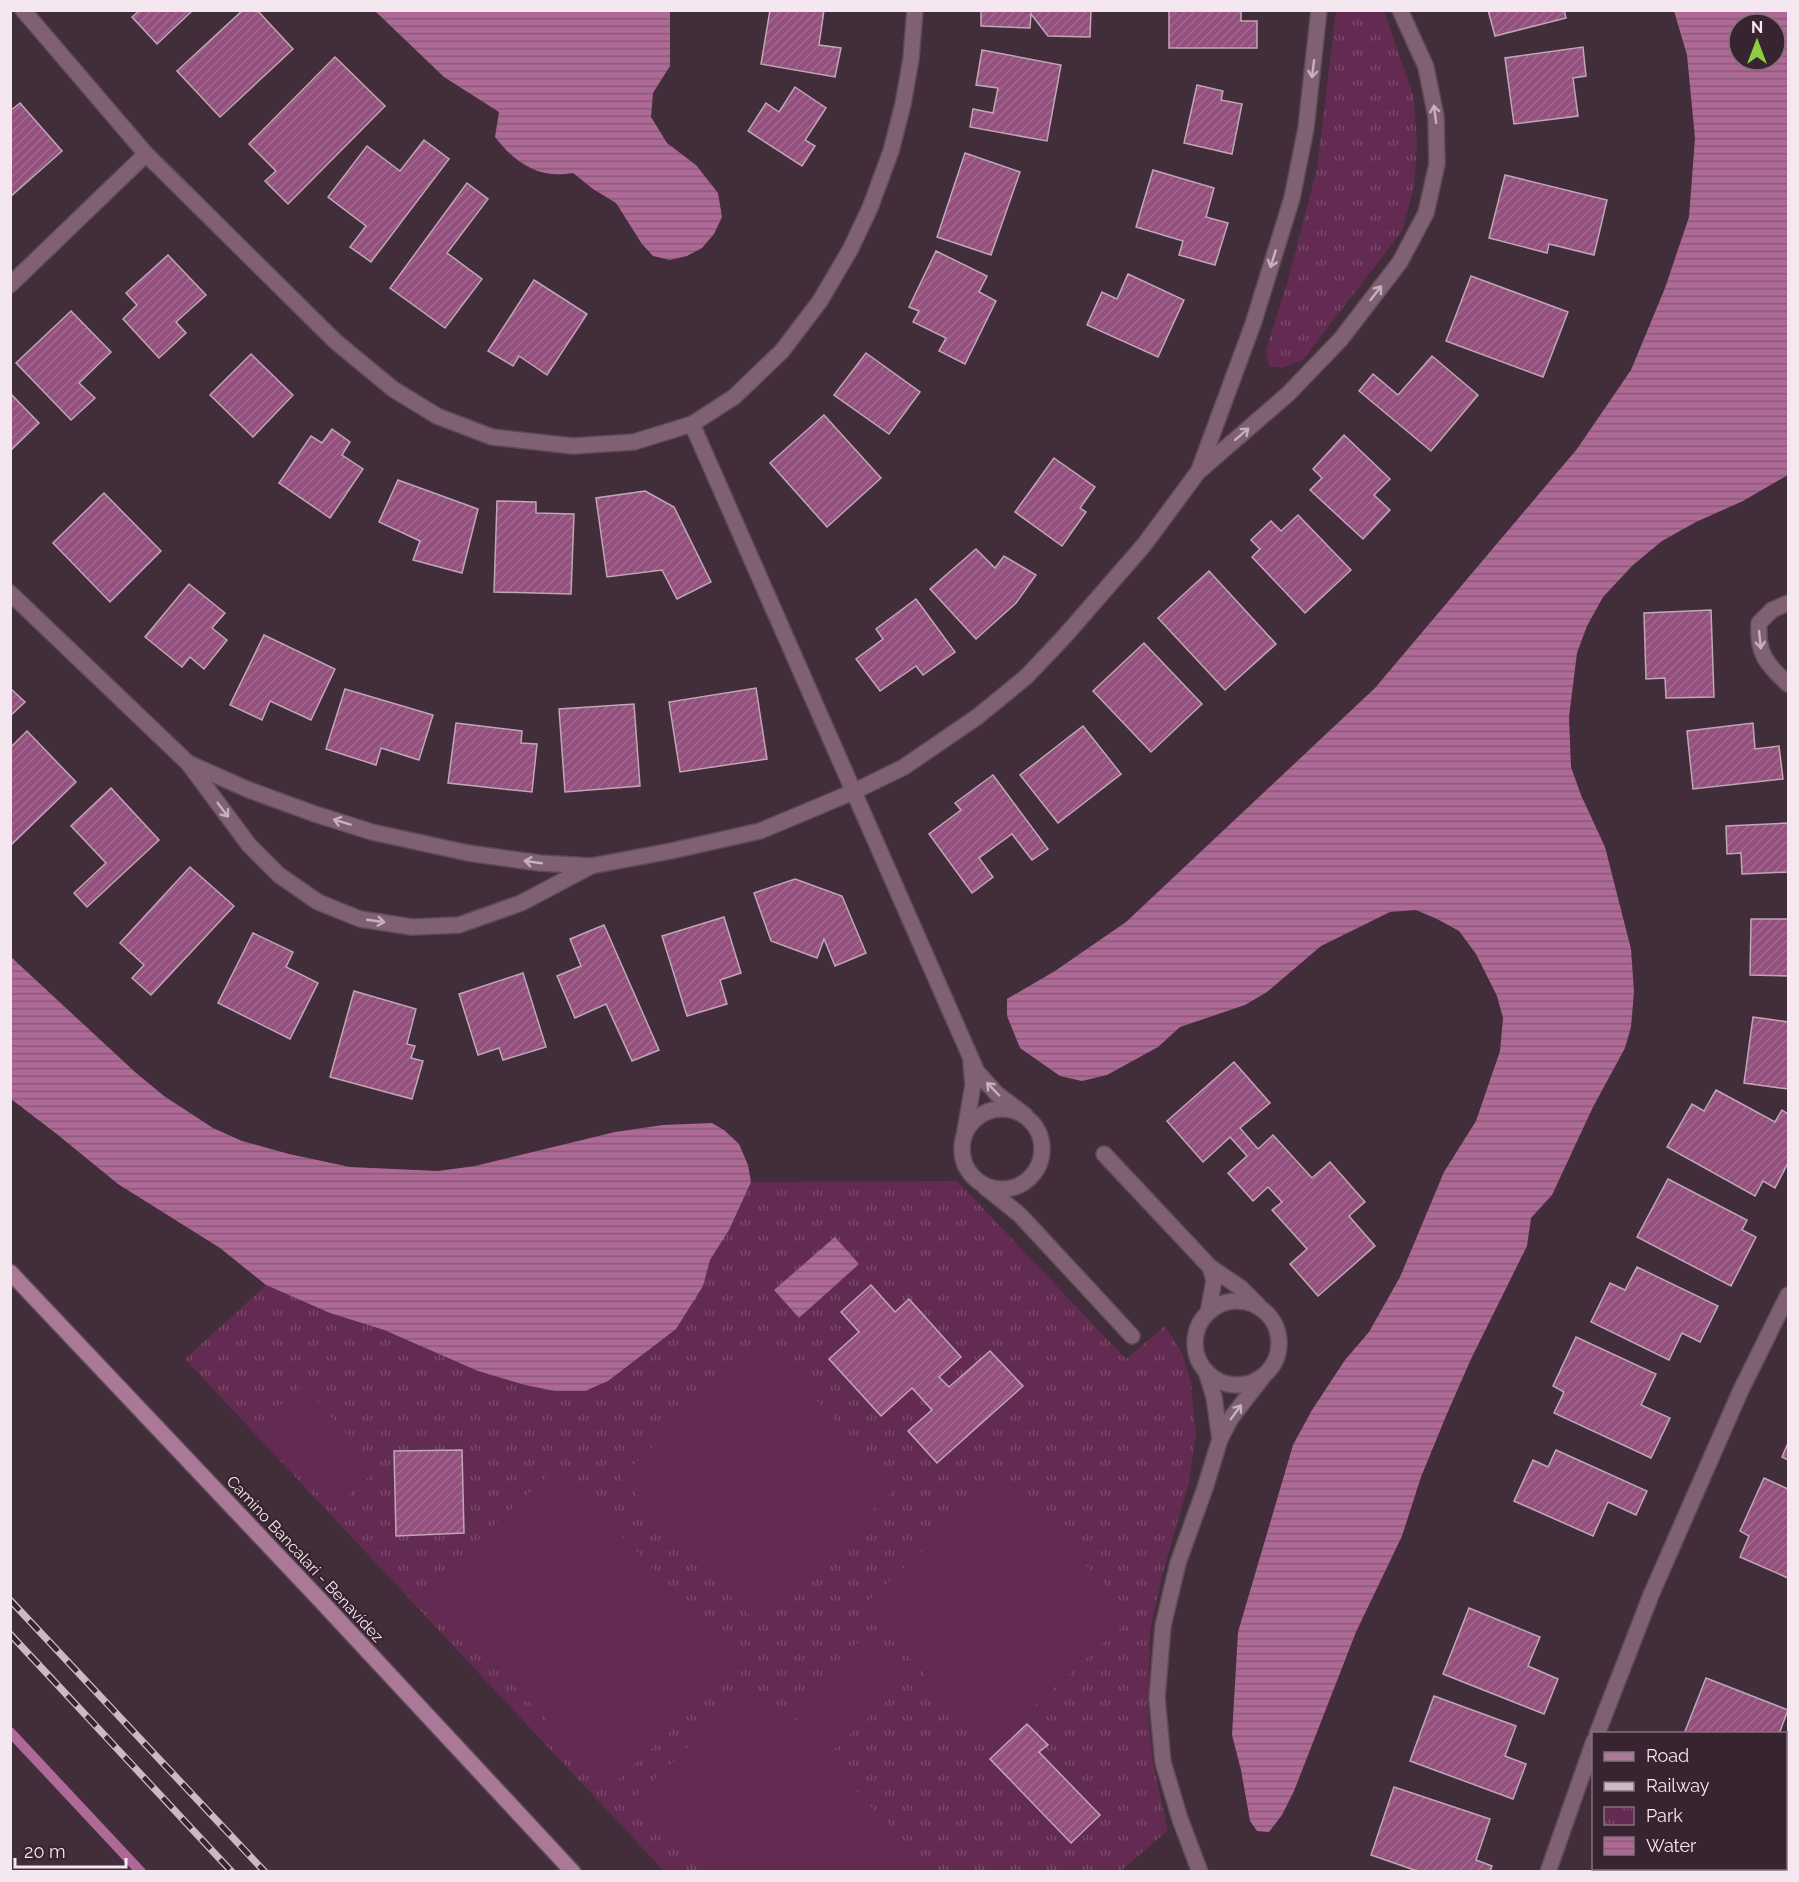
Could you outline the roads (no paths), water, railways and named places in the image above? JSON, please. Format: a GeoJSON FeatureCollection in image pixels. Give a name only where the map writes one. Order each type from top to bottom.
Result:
{"type":"FeatureCollection","features":[{"type":"Feature","properties":{"kind":"main road","name":"Camino Bancalari - Benavídez"},"geometry":{"type":"LineString","coordinates":[[10,1272],[573,1872]]}},
{"type":"Feature","properties":{"kind":"street"},"geometry":{"type":"LineString","coordinates":[[23,10],[146,154],[335,341],[393,389],[437,416],[492,437],[573,446],[634,442],[692,424],[734,397],[782,351],[820,301],[850,250],[870,208],[891,151],[903,104],[911,59],[915,10]]}},
{"type":"Feature","properties":{"kind":"street"},"geometry":{"type":"LineString","coordinates":[[1198,472],[1253,324],[1292,198],[1306,128],[1319,10]]}},
{"type":"Feature","properties":{"kind":"street"},"geometry":{"type":"LineString","coordinates":[[188,763],[249,790],[372,832],[468,853],[540,863],[591,866],[760,831],[853,792],[904,766],[977,717],[1026,677],[1144,545],[1198,472],[1288,394],[1341,339],[1400,262],[1426,213],[1437,164],[1436,117],[1426,67],[1400,10]]}},
{"type":"Feature","properties":{"kind":"street"},"geometry":{"type":"LineString","coordinates":[[10,285],[146,154]]}},
{"type":"Feature","properties":{"kind":"street"},"geometry":{"type":"LineString","coordinates":[[692,424],[977,1072],[997,1094],[1025,1115],[1041,1136],[1040,1163],[1023,1183],[999,1189],[977,1180]]}},
{"type":"Feature","properties":{"kind":"street"},"geometry":{"type":"LineString","coordinates":[[10,593],[188,763],[249,845],[279,875],[318,902],[360,919],[412,927],[459,925],[521,903],[591,866]]}},
{"type":"Feature","properties":{"kind":"street"},"geometry":{"type":"LineString","coordinates":[[1788,603],[1772,610],[1759,622],[1758,640],[1762,655],[1788,684]]}},
{"type":"Feature","properties":{"kind":"street"},"geometry":{"type":"LineString","coordinates":[[971,1056],[973,1085],[962,1147],[963,1159],[969,1171],[1020,1215],[1132,1336]]}},
{"type":"Feature","properties":{"kind":"street"},"geometry":{"type":"LineString","coordinates":[[964,1135],[970,1124],[979,1116],[990,1111],[1014,1110],[1025,1115]]}},
{"type":"Feature","properties":{"kind":"street"},"geometry":{"type":"LineString","coordinates":[[1104,1154],[1210,1268],[1241,1288],[1271,1318],[1277,1330],[1279,1344],[1270,1368],[1231,1418],[1220,1438],[1178,1563],[1163,1626],[1157,1698],[1163,1762],[1180,1819],[1200,1872]]}},
{"type":"Feature","properties":{"kind":"street"},"geometry":{"type":"LineString","coordinates":[[1020,1215],[1023,1183]]}},
{"type":"Feature","properties":{"kind":"street"},"geometry":{"type":"LineString","coordinates":[[1208,1313],[1214,1280],[1210,1268]]}},
{"type":"Feature","properties":{"kind":"street"},"geometry":{"type":"LineString","coordinates":[[1598,1732],[1651,1595],[1740,1392],[1788,1295]]}},
{"type":"Feature","properties":{"kind":"street"},"geometry":{"type":"LineString","coordinates":[[1262,1309],[1252,1303],[1240,1301],[1217,1306],[1200,1323],[1195,1347],[1198,1360],[1206,1371],[1226,1383],[1238,1384],[1261,1377],[1270,1368]]}},
{"type":"Feature","properties":{"kind":"street"},"geometry":{"type":"LineString","coordinates":[[1206,1371],[1214,1397],[1220,1438]]}},
{"type":"Feature","properties":{"kind":"street"},"geometry":{"type":"LineString","coordinates":[[1548,1872],[1592,1744]]}},
{"type":"Feature","properties":{"kind":"water"},"geometry":{"type":"Polygon","coordinates":[[[375,11],[670,11],[670,66],[653,93],[651,117],[667,143],[696,165],[718,193],[722,217],[714,234],[702,248],[687,256],[670,260],[653,256],[642,244],[616,203],[573,173],[549,174],[529,167],[511,155],[495,137],[499,112],[444,77],[375,11]]]}},
{"type":"Feature","properties":{"kind":"water"},"geometry":{"type":"Polygon","coordinates":[[[1674,11],[1788,11],[1788,475],[1743,501],[1696,522],[1662,541],[1633,565],[1603,597],[1587,626],[1577,653],[1569,717],[1571,767],[1605,847],[1631,949],[1634,992],[1631,1027],[1625,1048],[1593,1107],[1552,1195],[1531,1218],[1527,1246],[1471,1359],[1446,1416],[1421,1477],[1402,1536],[1356,1632],[1294,1791],[1282,1815],[1269,1832],[1257,1831],[1250,1821],[1232,1735],[1238,1632],[1293,1445],[1312,1410],[1345,1360],[1369,1332],[1400,1277],[1444,1172],[1476,1121],[1500,1051],[1503,1018],[1497,996],[1476,954],[1459,931],[1416,910],[1390,912],[1321,946],[1267,992],[1245,1005],[1180,1027],[1158,1047],[1107,1075],[1082,1081],[1060,1076],[1020,1048],[1007,1016],[1007,999],[1055,971],[1126,922],[1375,688],[1577,449],[1631,370],[1665,288],[1689,217],[1695,138],[1687,55],[1674,11]]]}},
{"type":"Feature","properties":{"kind":"water"},"geometry":{"type":"Polygon","coordinates":[[[11,957],[164,1096],[213,1128],[242,1141],[350,1167],[438,1171],[475,1166],[615,1132],[663,1125],[712,1123],[724,1130],[739,1144],[748,1165],[751,1182],[729,1230],[710,1260],[703,1286],[676,1329],[608,1381],[585,1391],[555,1391],[478,1371],[384,1330],[330,1313],[266,1285],[220,1248],[118,1184],[11,1099],[11,957]]]}},
{"type":"Feature","properties":{"kind":"water"},"geometry":{"type":"Polygon","coordinates":[[[835,1237],[859,1264],[799,1318],[774,1290],[835,1237]]]}},
{"type":"Feature","properties":{"kind":"waterway"},"geometry":{"type":"LineString","coordinates":[[10,1732],[141,1872]]}},
{"type":"Feature","properties":{"kind":"railway"},"geometry":{"type":"LineString","coordinates":[[10,1600],[265,1872]]}},
{"type":"Feature","properties":{"kind":"railway"},"geometry":{"type":"LineString","coordinates":[[10,1634],[232,1872]]}}]}
